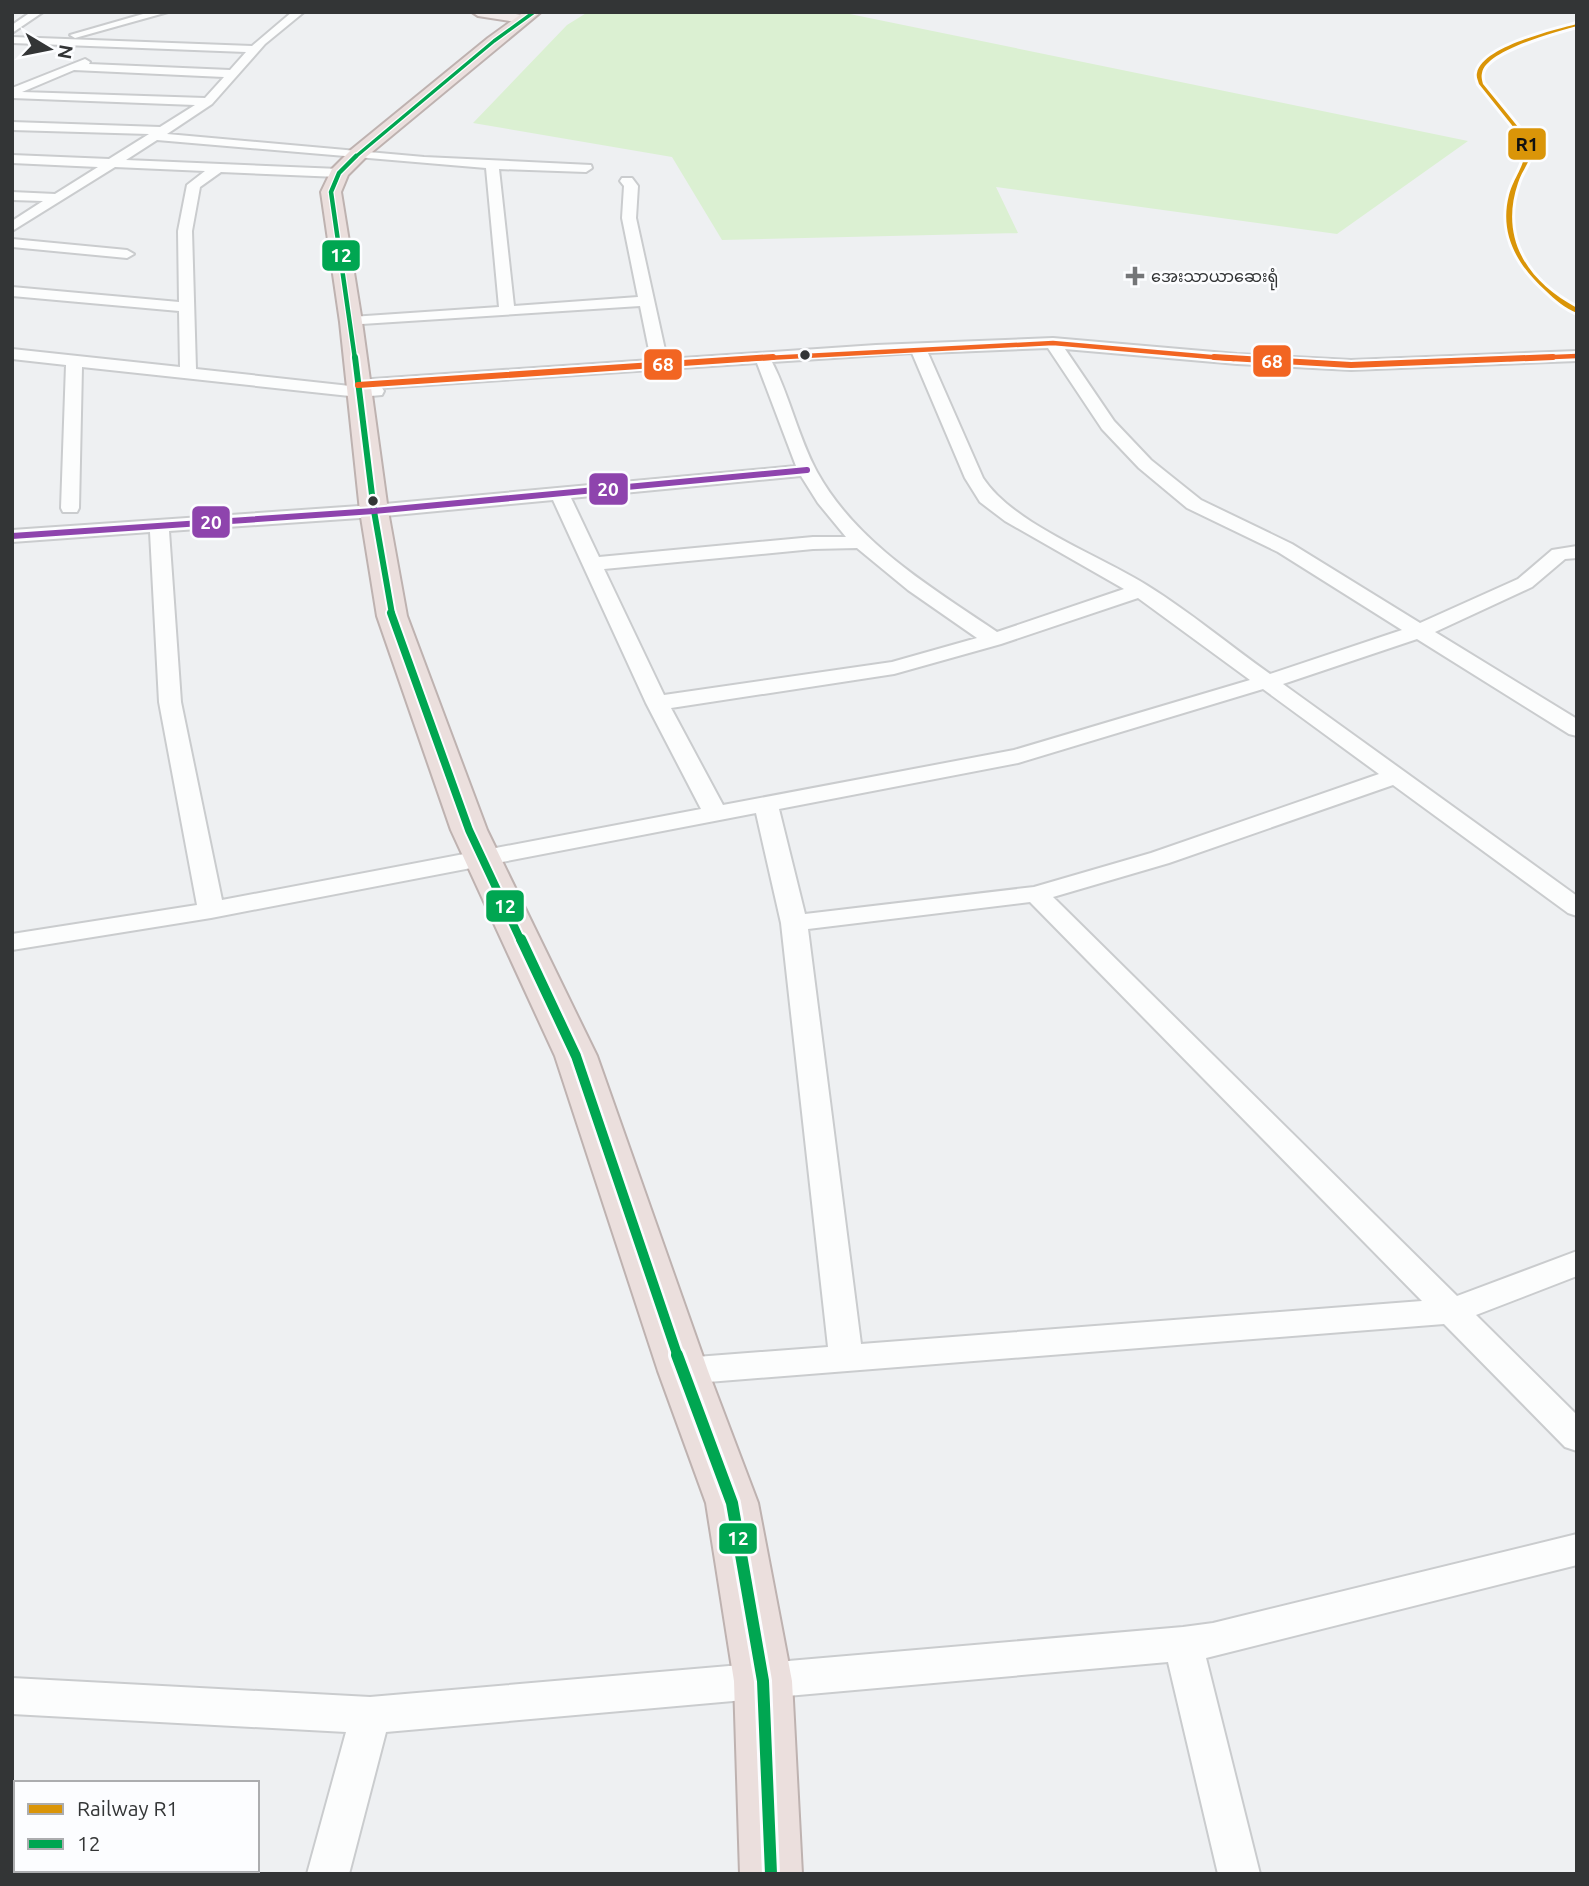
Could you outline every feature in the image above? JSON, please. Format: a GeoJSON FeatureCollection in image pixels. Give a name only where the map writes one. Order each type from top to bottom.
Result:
{"type":"FeatureCollection","features":[{"type":"Feature","properties":{"kind":"highway"},"geometry":{"type":"LineString","coordinates":[[528,16],[348,164],[331,192],[351,322],[374,511],[392,616],[469,830],[576,1056],[683,1371],[732,1503],[762,1681],[771,1874]]}},
{"type":"Feature","properties":{"kind":"main road"},"geometry":{"type":"LineString","coordinates":[[478,12],[528,16]]}},
{"type":"Feature","properties":{"kind":"street"},"geometry":{"type":"LineString","coordinates":[[12,52],[163,12]]}},
{"type":"Feature","properties":{"kind":"street"},"geometry":{"type":"LineString","coordinates":[[12,227],[208,102],[254,49],[299,12]]}},
{"type":"Feature","properties":{"kind":"street"},"geometry":{"type":"LineString","coordinates":[[12,13],[37,13]]}},
{"type":"Feature","properties":{"kind":"street"},"geometry":{"type":"LineString","coordinates":[[12,30],[37,13]]}},
{"type":"Feature","properties":{"kind":"street"},"geometry":{"type":"LineString","coordinates":[[12,40],[254,49]]}},
{"type":"Feature","properties":{"kind":"street"},"geometry":{"type":"LineString","coordinates":[[12,93],[70,66],[140,44]]}},
{"type":"Feature","properties":{"kind":"street"},"geometry":{"type":"LineString","coordinates":[[70,66],[234,74]]}},
{"type":"Feature","properties":{"kind":"street"},"geometry":{"type":"LineString","coordinates":[[12,93],[208,102]]}},
{"type":"Feature","properties":{"kind":"street"},"geometry":{"type":"LineString","coordinates":[[12,126],[157,134],[348,164]]}},
{"type":"Feature","properties":{"kind":"street"},"geometry":{"type":"LineString","coordinates":[[12,159],[219,167],[348,164],[586,168]]}},
{"type":"Feature","properties":{"kind":"street"},"geometry":{"type":"LineString","coordinates":[[188,373],[185,231],[194,185],[219,167]]}},
{"type":"Feature","properties":{"kind":"street"},"geometry":{"type":"LineString","coordinates":[[492,167],[507,309]]}},
{"type":"Feature","properties":{"kind":"street"},"geometry":{"type":"LineString","coordinates":[[626,181],[631,186],[629,218],[645,300],[653,321],[660,365]]}},
{"type":"Feature","properties":{"kind":"street"},"geometry":{"type":"LineString","coordinates":[[12,195],[58,198]]}},
{"type":"Feature","properties":{"kind":"street"},"geometry":{"type":"LineString","coordinates":[[12,243],[127,254]]}},
{"type":"Feature","properties":{"kind":"street"},"geometry":{"type":"LineString","coordinates":[[12,291],[187,307]]}},
{"type":"Feature","properties":{"kind":"street"},"geometry":{"type":"LineString","coordinates":[[351,322],[645,300]]}},
{"type":"Feature","properties":{"kind":"street"},"geometry":{"type":"LineString","coordinates":[[359,389],[660,365],[881,358],[918,349],[1053,343],[1237,359],[1351,365],[1577,356]]}},
{"type":"Feature","properties":{"kind":"street"},"geometry":{"type":"LineString","coordinates":[[1053,343],[1108,425],[1145,464],[1194,504],[1285,548],[1419,631],[1571,719]]}},
{"type":"Feature","properties":{"kind":"street"},"geometry":{"type":"LineString","coordinates":[[918,349],[974,478],[987,498],[1012,517],[1140,590],[1577,908]]}},
{"type":"Feature","properties":{"kind":"street"},"geometry":{"type":"LineString","coordinates":[[12,354],[359,389],[764,361]]}},
{"type":"Feature","properties":{"kind":"street"},"geometry":{"type":"LineString","coordinates":[[70,508],[74,361]]}},
{"type":"Feature","properties":{"kind":"street"},"geometry":{"type":"LineString","coordinates":[[764,361],[807,470],[831,512],[878,559],[994,640]]}},
{"type":"Feature","properties":{"kind":"street"},"geometry":{"type":"LineString","coordinates":[[12,536],[374,511],[807,470]]}},
{"type":"Feature","properties":{"kind":"street"},"geometry":{"type":"LineString","coordinates":[[559,494],[657,703],[716,815]]}},
{"type":"Feature","properties":{"kind":"street"},"geometry":{"type":"LineString","coordinates":[[159,526],[170,702],[211,910]]}},
{"type":"Feature","properties":{"kind":"street"},"geometry":{"type":"LineString","coordinates":[[592,564],[813,543],[861,542]]}},
{"type":"Feature","properties":{"kind":"street"},"geometry":{"type":"LineString","coordinates":[[12,942],[211,910],[1018,756],[1266,682],[1419,631],[1525,583],[1559,554],[1577,552]]}},
{"type":"Feature","properties":{"kind":"street"},"geometry":{"type":"LineString","coordinates":[[657,703],[894,668],[994,640],[1140,590]]}},
{"type":"Feature","properties":{"kind":"street"},"geometry":{"type":"LineString","coordinates":[[794,923],[1036,894],[1160,858],[1396,776]]}},
{"type":"Feature","properties":{"kind":"street"},"geometry":{"type":"LineString","coordinates":[[766,806],[794,923],[846,1358]]}},
{"type":"Feature","properties":{"kind":"street"},"geometry":{"type":"LineString","coordinates":[[1036,894],[1577,1437]]}},
{"type":"Feature","properties":{"kind":"street"},"geometry":{"type":"LineString","coordinates":[[683,1371],[1451,1311],[1577,1263]]}},
{"type":"Feature","properties":{"kind":"street"},"geometry":{"type":"LineString","coordinates":[[12,1696],[370,1715],[1183,1644],[1213,1640],[1577,1549]]}},
{"type":"Feature","properties":{"kind":"street"},"geometry":{"type":"LineString","coordinates":[[1183,1644],[1239,1874]]}},
{"type":"Feature","properties":{"kind":"street"},"geometry":{"type":"LineString","coordinates":[[328,1874],[370,1715]]}},
{"type":"Feature","properties":{"kind":"green space"},"geometry":{"type":"Polygon","coordinates":[[[588,12],[840,12],[1468,141],[1337,234],[996,187],[1018,233],[722,240],[672,157],[473,123],[567,25],[588,12]]]}},
{"type":"Feature","properties":{"kind":"rail line","name":"R1"},"geometry":{"type":"LineString","coordinates":[[1577,25],[1510,47],[1487,61],[1479,72],[1481,84],[1525,139],[1528,147],[1528,158],[1515,183],[1509,211],[1508,224],[1514,248],[1538,281],[1577,311]]}},
{"type":"Feature","properties":{"kind":"transit line","name":"12"},"geometry":{"type":"LineString","coordinates":[[534,12],[494,41],[359,153],[339,173],[331,192],[351,322],[374,511],[392,616],[469,830],[576,1056],[683,1371],[732,1503],[763,1681],[771,1874]]}},
{"type":"Feature","properties":{"kind":"transit line","name":"68"},"geometry":{"type":"LineString","coordinates":[[358,385],[876,350],[1053,343],[1237,359],[1351,365],[1577,356]]}},
{"type":"Feature","properties":{"kind":"transit line","name":"20"},"geometry":{"type":"LineString","coordinates":[[12,536],[374,511],[807,470]]}},
{"type":"Feature","properties":{"kind":"place","name":"အေးသာယာဆေးရုံ"},"geometry":{"type":"Point","coordinates":[1135,276]}}]}
